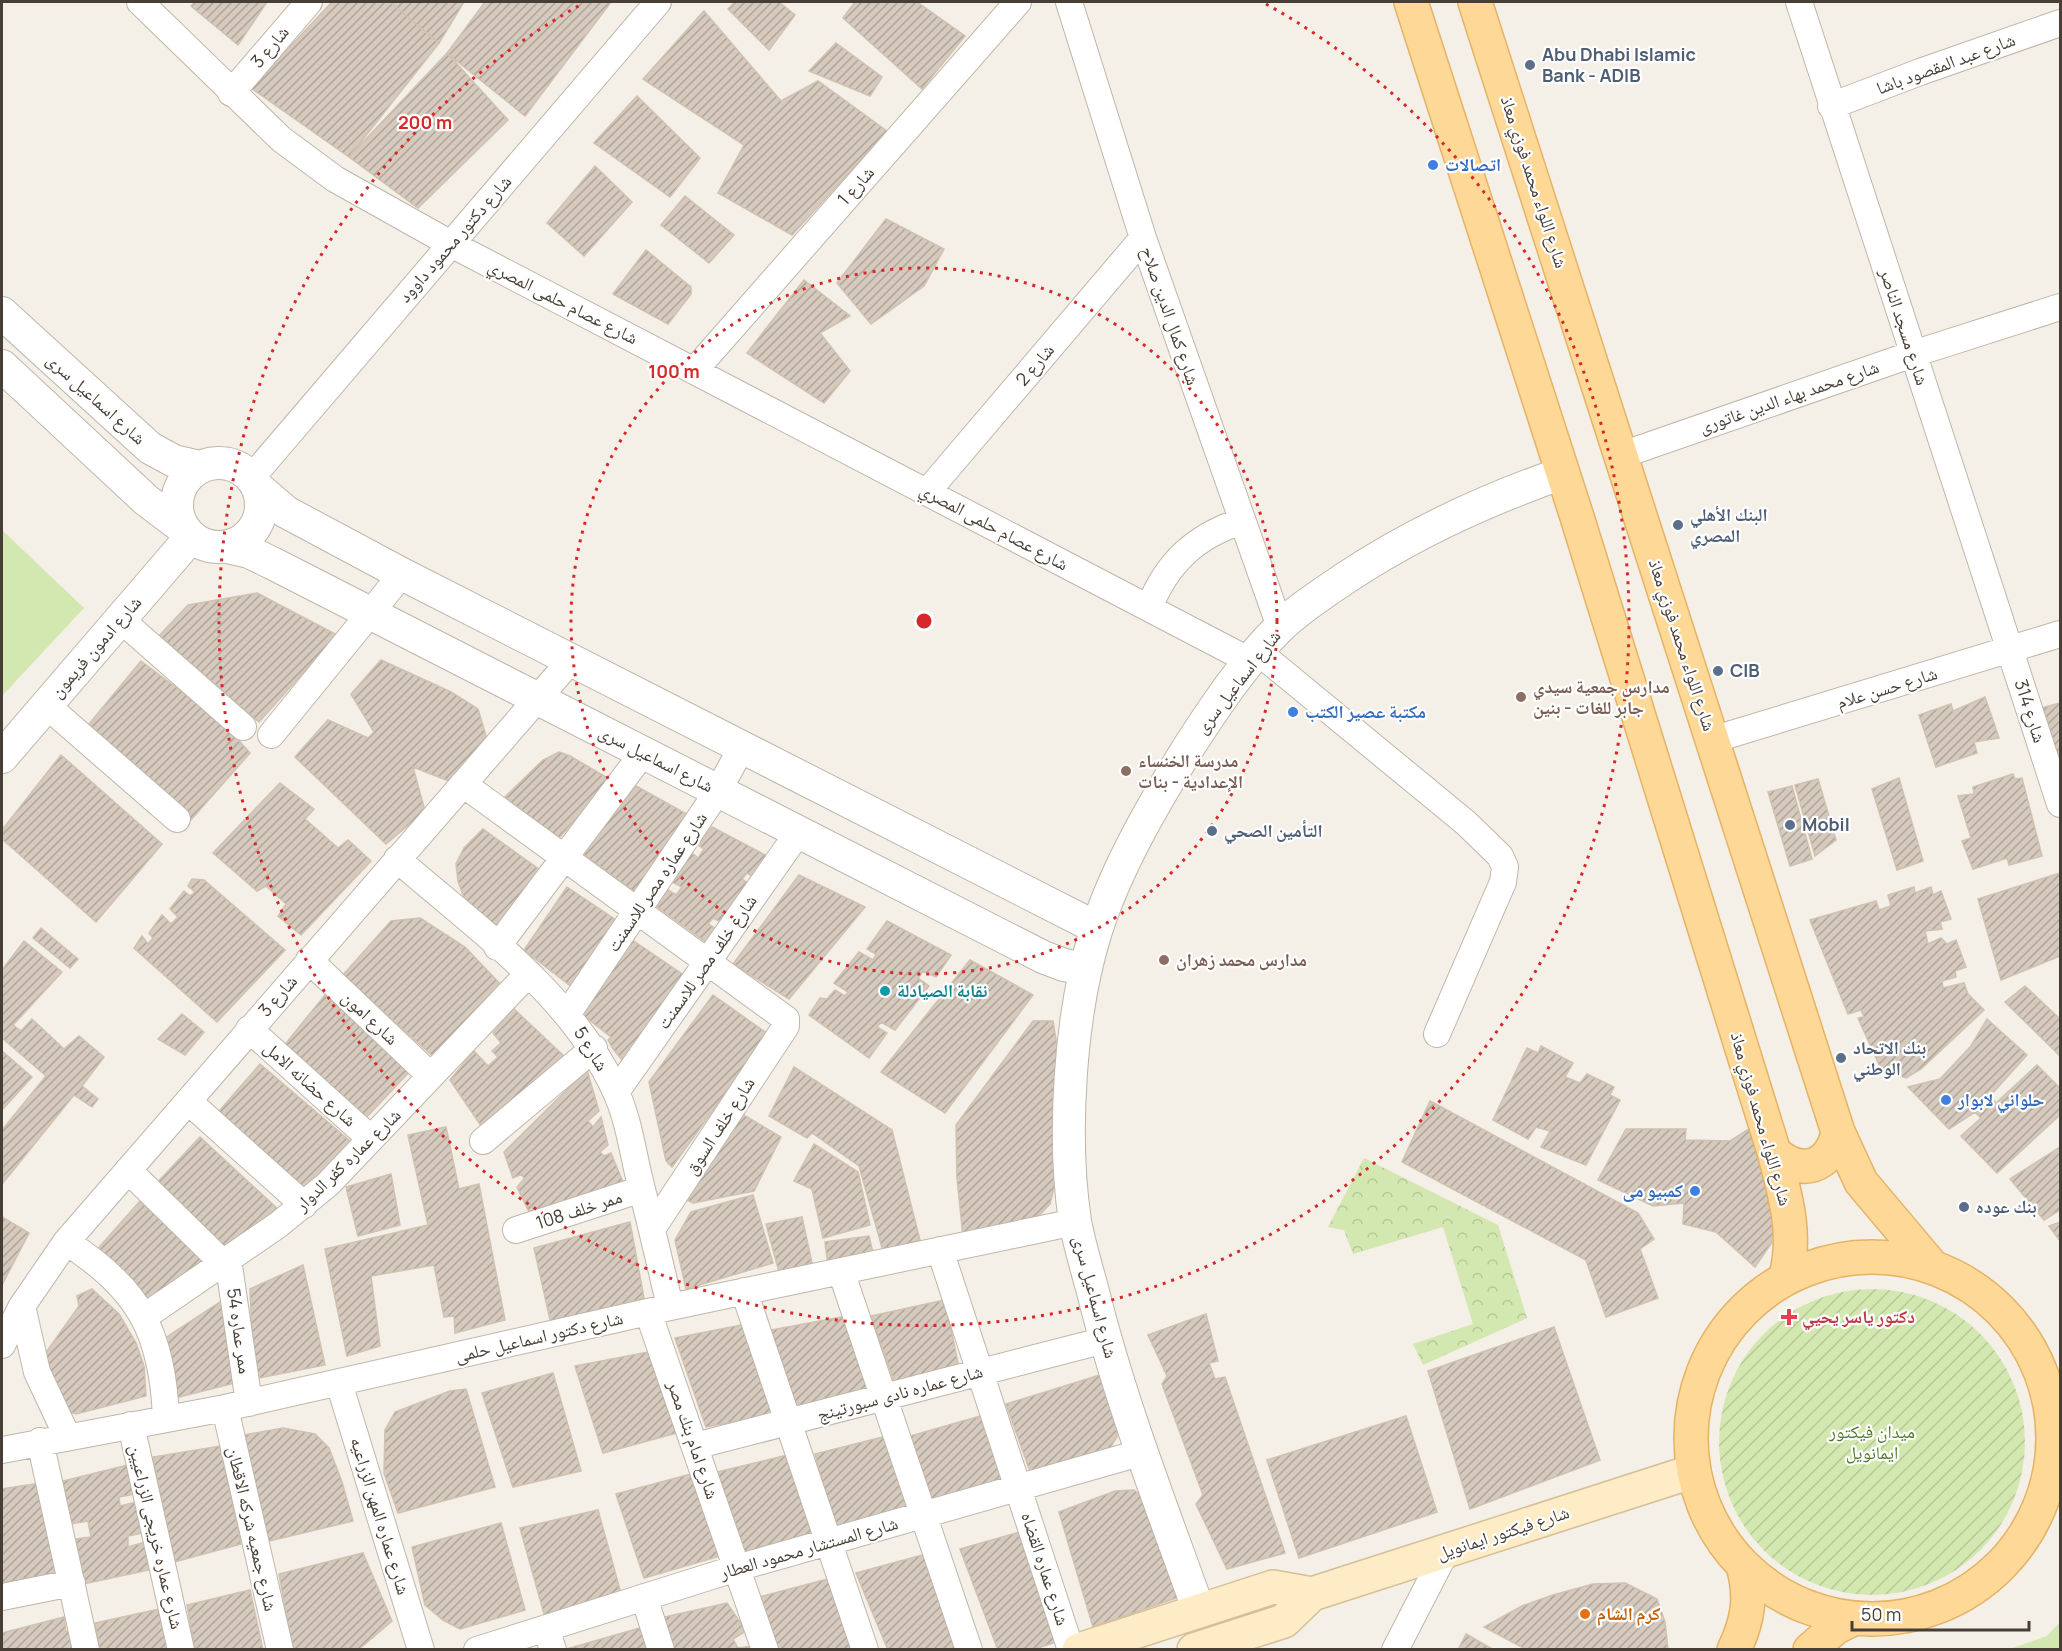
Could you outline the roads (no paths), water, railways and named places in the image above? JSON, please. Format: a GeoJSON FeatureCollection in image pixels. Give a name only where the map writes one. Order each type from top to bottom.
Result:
{"type":"FeatureCollection","features":[{"type":"Feature","properties":{"kind":"main road","name":"شارع اللواء محمد فوزي معاذ"},"geometry":{"type":"LineString","coordinates":[[1411,2],[1563,473],[1774,1152],[1791,1234],[1790,1264],[1785,1278]]}},
{"type":"Feature","properties":{"kind":"main road","name":"شارع اللواء محمد فوزي معاذ"},"geometry":{"type":"LineString","coordinates":[[1475,2],[1838,1132],[1861,1182],[1930,1265]]}},
{"type":"Feature","properties":{"kind":"main road"},"geometry":{"type":"LineString","coordinates":[[1774,1152],[1792,1164],[1813,1165],[1826,1158],[1834,1146],[1838,1132]]}},
{"type":"Feature","properties":{"kind":"main road"},"geometry":{"type":"LineString","coordinates":[[1869,1256],[1900,1258],[1930,1265],[1954,1275],[1983,1294],[2008,1317],[2029,1345],[2052,1384],[2054,1431],[2049,1514],[2011,1557],[1974,1589],[1930,1611],[1891,1620],[1851,1620],[1802,1606],[1769,1589],[1743,1566],[1720,1538],[1704,1506],[1694,1471],[1691,1444],[1692,1415],[1698,1388],[1708,1362],[1727,1329],[1754,1300],[1785,1278],[1812,1266],[1869,1256]]}},
{"type":"Feature","properties":{"kind":"main road","name":"شارع فيكتور ايمانويل"},"geometry":{"type":"LineString","coordinates":[[1194,1650],[1284,1621],[1312,1594],[1694,1471]]}},
{"type":"Feature","properties":{"kind":"main road"},"geometry":{"type":"LineString","coordinates":[[1734,1650],[1743,1633],[1748,1608],[1747,1583],[1743,1566]]}},
{"type":"Feature","properties":{"kind":"main road","name":"شارع فيكتور ايمانويل"},"geometry":{"type":"LineString","coordinates":[[1079,1650],[1273,1587],[1312,1594]]}},
{"type":"Feature","properties":{"kind":"main road"},"geometry":{"type":"LineString","coordinates":[[1810,1650],[1835,1628],[1851,1620]]}},
{"type":"Feature","properties":{"kind":"street","name":"شارع عصام حلمى المصري"},"geometry":{"type":"LineString","coordinates":[[140,2],[231,93],[281,138],[335,179],[451,244],[1149,608],[1254,656],[1466,823],[1502,861],[1505,867],[1503,882],[1437,1034]]}},
{"type":"Feature","properties":{"kind":"street","name":"شارع 3"},"geometry":{"type":"LineString","coordinates":[[231,93],[309,2]]}},
{"type":"Feature","properties":{"kind":"street","name":"شارع دكتور محمود داوود"},"geometry":{"type":"LineString","coordinates":[[255,483],[451,244],[658,2]]}},
{"type":"Feature","properties":{"kind":"street","name":"شارع 1"},"geometry":{"type":"LineString","coordinates":[[694,371],[1018,2]]}},
{"type":"Feature","properties":{"kind":"street","name":"شارع كمال الدين صلاح"},"geometry":{"type":"LineString","coordinates":[[1069,2],[1143,238],[1280,627]]}},
{"type":"Feature","properties":{"kind":"street","name":"شارع مسجد الناصر"},"geometry":{"type":"LineString","coordinates":[[1799,2],[1831,106],[2011,651]]}},
{"type":"Feature","properties":{"kind":"street","name":"شارع عبد المقصود باشا"},"geometry":{"type":"LineString","coordinates":[[1831,106],[2061,23]]}},
{"type":"Feature","properties":{"kind":"street","name":"شارع 2"},"geometry":{"type":"LineString","coordinates":[[927,492],[1143,238]]}},
{"type":"Feature","properties":{"kind":"street","name":"شارع محمد بهاء الدين غاتورى"},"geometry":{"type":"LineString","coordinates":[[1622,455],[1913,354],[2061,307]]}},
{"type":"Feature","properties":{"kind":"street","name":"شارع اسماعيل سرى"},"geometry":{"type":"LineString","coordinates":[[2,313],[150,448],[174,461],[201,467]]}},
{"type":"Feature","properties":{"kind":"street"},"geometry":{"type":"LineString","coordinates":[[2,366],[146,500],[187,533],[208,546],[227,547],[239,543],[257,525],[261,513],[255,483]]}},
{"type":"Feature","properties":{"kind":"street"},"geometry":{"type":"LineString","coordinates":[[60,421],[85,389]]}},
{"type":"Feature","properties":{"kind":"street"},"geometry":{"type":"LineString","coordinates":[[187,533],[176,504],[185,480],[201,467],[218,462],[231,464],[286,512],[402,574],[1097,928]]}},
{"type":"Feature","properties":{"kind":"street","name":"شارع اسماعيل سرى"},"geometry":{"type":"LineString","coordinates":[[1199,1611],[1105,1340],[1075,1222],[1070,1161],[1075,1040],[1086,969],[1097,928],[1129,854],[1166,783],[1209,715],[1254,656],[1280,627],[1326,591],[1381,554],[1439,522],[1500,495],[1563,473]]}},
{"type":"Feature","properties":{"kind":"street"},"geometry":{"type":"LineString","coordinates":[[1149,608],[1157,587],[1184,552],[1221,528],[1242,521]]}},
{"type":"Feature","properties":{"kind":"street","name":"شارع ادمون فريمون"},"geometry":{"type":"LineString","coordinates":[[2,757],[120,620],[187,533]]}},
{"type":"Feature","properties":{"kind":"street","name":"شارع اسماعيل سرى"},"geometry":{"type":"LineString","coordinates":[[227,547],[260,557],[1053,962],[1086,969]]}},
{"type":"Feature","properties":{"kind":"street"},"geometry":{"type":"LineString","coordinates":[[271,735],[402,574]]}},
{"type":"Feature","properties":{"kind":"street"},"geometry":{"type":"LineString","coordinates":[[120,620],[243,727]]}},
{"type":"Feature","properties":{"kind":"street","name":"شارع حسن علام"},"geometry":{"type":"LineString","coordinates":[[1712,740],[2061,634]]}},
{"type":"Feature","properties":{"kind":"street","name":"شارع 314"},"geometry":{"type":"LineString","coordinates":[[2011,651],[2061,804]]}},
{"type":"Feature","properties":{"kind":"street","name":"شارع 3"},"geometry":{"type":"LineString","coordinates":[[2,1345],[22,1306],[66,1242],[571,660]]}},
{"type":"Feature","properties":{"kind":"street"},"geometry":{"type":"LineString","coordinates":[[46,705],[177,819]]}},
{"type":"Feature","properties":{"kind":"street","name":"شارع عماره مصر للاسمنت"},"geometry":{"type":"LineString","coordinates":[[568,1013],[718,791],[742,747]]}},
{"type":"Feature","properties":{"kind":"street"},"geometry":{"type":"LineString","coordinates":[[497,947],[643,753]]}},
{"type":"Feature","properties":{"kind":"street"},"geometry":{"type":"LineString","coordinates":[[463,784],[708,961]]}},
{"type":"Feature","properties":{"kind":"street","name":"شارع خلف مصر للاسمنت"},"geometry":{"type":"LineString","coordinates":[[616,1092],[798,833]]}},
{"type":"Feature","properties":{"kind":"street"},"geometry":{"type":"LineString","coordinates":[[889,880],[914,834]]}},
{"type":"Feature","properties":{"kind":"street","name":"شارع 5"},"geometry":{"type":"LineString","coordinates":[[397,859],[528,974],[568,1013],[594,1048],[616,1092],[652,1229],[659,1309]]}},
{"type":"Feature","properties":{"kind":"street","name":"شارع امون"},"geometry":{"type":"LineString","coordinates":[[309,960],[432,1076]]}},
{"type":"Feature","properties":{"kind":"street","name":"شارع خلف السوق"},"geometry":{"type":"LineString","coordinates":[[652,1229],[786,1023],[784,1016],[708,961]]}},
{"type":"Feature","properties":{"kind":"street","name":"شارع عماره كفر الدوار"},"geometry":{"type":"LineString","coordinates":[[144,1317],[304,1205],[371,1140],[528,974]]}},
{"type":"Feature","properties":{"kind":"street","name":"شارع حضانه الامل"},"geometry":{"type":"LineString","coordinates":[[249,1029],[371,1140]]}},
{"type":"Feature","properties":{"kind":"street"},"geometry":{"type":"LineString","coordinates":[[483,1141],[594,1048]]}},
{"type":"Feature","properties":{"kind":"street"},"geometry":{"type":"LineString","coordinates":[[188,1101],[304,1205]]}},
{"type":"Feature","properties":{"kind":"street"},"geometry":{"type":"LineString","coordinates":[[128,1170],[226,1261]]}},
{"type":"Feature","properties":{"kind":"street","name":"ممر خلف 108"},"geometry":{"type":"LineString","coordinates":[[516,1230],[642,1190]]}},
{"type":"Feature","properties":{"kind":"street","name":"شارع دكتور اسماعيل حلمى"},"geometry":{"type":"LineString","coordinates":[[2,1450],[249,1403],[659,1309],[1075,1222]]}},
{"type":"Feature","properties":{"kind":"street"},"geometry":{"type":"LineString","coordinates":[[66,1242],[97,1262],[123,1287],[144,1317],[157,1348],[165,1381],[166,1419]]}},
{"type":"Feature","properties":{"kind":"street","name":"شارع عماره القضاه"},"geometry":{"type":"LineString","coordinates":[[940,1250],[1071,1650]]}},
{"type":"Feature","properties":{"kind":"street","name":"ممر عماره 54"},"geometry":{"type":"LineString","coordinates":[[226,1261],[249,1403]]}},
{"type":"Feature","properties":{"kind":"street"},"geometry":{"type":"LineString","coordinates":[[841,1271],[969,1650]]}},
{"type":"Feature","properties":{"kind":"street"},"geometry":{"type":"LineString","coordinates":[[744,1291],[865,1650]]}},
{"type":"Feature","properties":{"kind":"street"},"geometry":{"type":"LineString","coordinates":[[22,1306],[37,1372],[67,1436]]}},
{"type":"Feature","properties":{"kind":"street","name":"شارع امام بنك مصر"},"geometry":{"type":"LineString","coordinates":[[659,1309],[695,1446],[765,1650]]}},
{"type":"Feature","properties":{"kind":"street","name":"شارع عماره نادى سبورتينج"},"geometry":{"type":"LineString","coordinates":[[695,1446],[1105,1340]]}},
{"type":"Feature","properties":{"kind":"street","name":"شارع عماره المهن الزراعيه"},"geometry":{"type":"LineString","coordinates":[[339,1383],[421,1650]]}},
{"type":"Feature","properties":{"kind":"street","name":"شارع جمعيه شركه الاقطان"},"geometry":{"type":"LineString","coordinates":[[225,1408],[280,1650]]}},
{"type":"Feature","properties":{"kind":"street","name":"شارع عماره خريجى الزراعيين"},"geometry":{"type":"LineString","coordinates":[[131,1425],[181,1650]]}},
{"type":"Feature","properties":{"kind":"street"},"geometry":{"type":"LineString","coordinates":[[40,1442],[86,1650]]}},
{"type":"Feature","properties":{"kind":"street","name":"شارع المستشار محمود العطار"},"geometry":{"type":"LineString","coordinates":[[477,1650],[550,1639],[644,1597],[737,1568],[1143,1452]]}},
{"type":"Feature","properties":{"kind":"street"},"geometry":{"type":"LineString","coordinates":[[1395,1650],[1446,1551]]}},
{"type":"Feature","properties":{"kind":"street"},"geometry":{"type":"LineString","coordinates":[[2,1597],[72,1583]]}},
{"type":"Feature","properties":{"kind":"street"},"geometry":{"type":"LineString","coordinates":[[644,1597],[661,1650]]}},
{"type":"Feature","properties":{"kind":"place","name":"Abu Dhabi Islamic Bank - ADIB"},"geometry":{"type":"Point","coordinates":[1530,65]}},
{"type":"Feature","properties":{"kind":"place","name":"اتصالات"},"geometry":{"type":"Point","coordinates":[1433,165]}},
{"type":"Feature","properties":{"kind":"place","name":"البنك الأهلي المصري"},"geometry":{"type":"Point","coordinates":[1678,525]}},
{"type":"Feature","properties":{"kind":"place","name":"CIB"},"geometry":{"type":"Point","coordinates":[1718,671]}},
{"type":"Feature","properties":{"kind":"place","name":"مدارس جمعية سيدي جابر للغات - بنين"},"geometry":{"type":"Point","coordinates":[1521,697]}},
{"type":"Feature","properties":{"kind":"place","name":"مكتبة عصير الكتب"},"geometry":{"type":"Point","coordinates":[1293,712]}},
{"type":"Feature","properties":{"kind":"place","name":"مدرسة الخنساء الإعدادية - بنات"},"geometry":{"type":"Point","coordinates":[1126,771]}},
{"type":"Feature","properties":{"kind":"place","name":"Mobil"},"geometry":{"type":"Point","coordinates":[1790,825]}},
{"type":"Feature","properties":{"kind":"place","name":"التأمين الصحي"},"geometry":{"type":"Point","coordinates":[1212,831]}},
{"type":"Feature","properties":{"kind":"place","name":"مدارس محمد زهران"},"geometry":{"type":"Point","coordinates":[1164,960]}},
{"type":"Feature","properties":{"kind":"place","name":"نقابة الصيادلة"},"geometry":{"type":"Point","coordinates":[885,991]}},
{"type":"Feature","properties":{"kind":"place","name":"بنك الاتحاد الوطني"},"geometry":{"type":"Point","coordinates":[1841,1058]}},
{"type":"Feature","properties":{"kind":"place","name":"حلواني لابوار"},"geometry":{"type":"Point","coordinates":[1946,1100]}},
{"type":"Feature","properties":{"kind":"place","name":"كمبيو مى"},"geometry":{"type":"Point","coordinates":[1695,1191]}},
{"type":"Feature","properties":{"kind":"place","name":"بنك عوده"},"geometry":{"type":"Point","coordinates":[1964,1207]}},
{"type":"Feature","properties":{"kind":"place","name":"دكتور ياسر يحيي"},"geometry":{"type":"Point","coordinates":[1789,1317]}},
{"type":"Feature","properties":{"kind":"place","name":"كرم الشام"},"geometry":{"type":"Point","coordinates":[1585,1614]}},
{"type":"Feature","properties":{"kind":"park label","name":"ميدان فيكتور ايمانويل"},"geometry":{"type":"Point","coordinates":[1872,1442]}}]}
